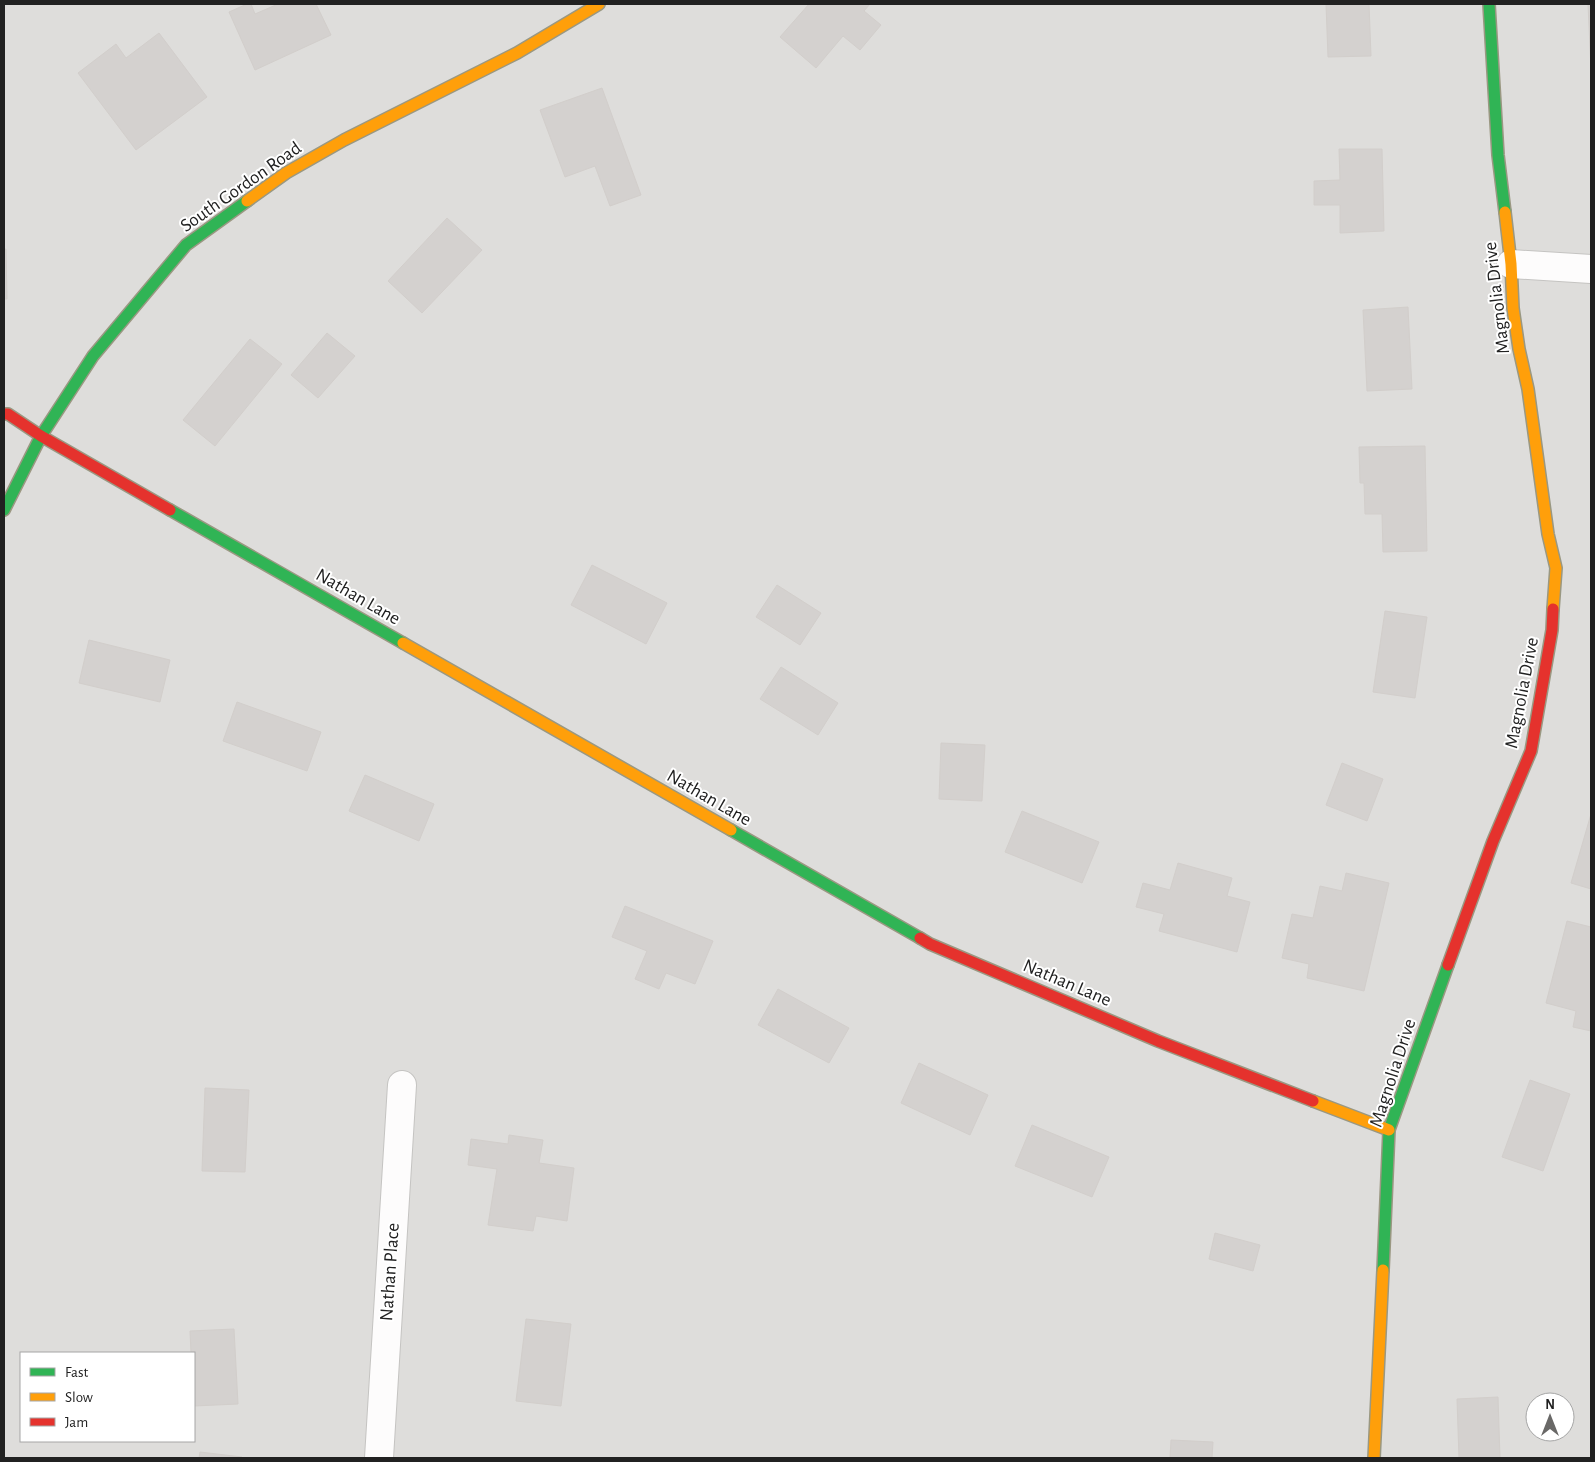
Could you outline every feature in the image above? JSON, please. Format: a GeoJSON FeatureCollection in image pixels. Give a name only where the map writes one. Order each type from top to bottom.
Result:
{"type":"FeatureCollection","features":[{"type":"Feature","properties":{"kind":"street","name":"South Gordon Road"},"geometry":{"type":"LineString","coordinates":[[4,510],[41,436],[93,356],[186,245],[286,173],[344,140],[517,54],[599,4]]}},
{"type":"Feature","properties":{"kind":"street","name":"Magnolia Drive"},"geometry":{"type":"LineString","coordinates":[[1374,1458],[1389,1130],[1493,841],[1530,751],[1552,630],[1556,568],[1548,534],[1528,389],[1519,349],[1513,308],[1511,264],[1498,155],[1490,4]]}},
{"type":"Feature","properties":{"kind":"street"},"geometry":{"type":"LineString","coordinates":[[1511,264],[1591,269]]}},
{"type":"Feature","properties":{"kind":"street","name":"Nathan Lane"},"geometry":{"type":"LineString","coordinates":[[4,414],[8,414],[41,436],[930,944],[1158,1041],[1389,1130]]}},
{"type":"Feature","properties":{"kind":"street","name":"Nathan Place"},"geometry":{"type":"LineString","coordinates":[[379,1458],[402,1085]]}},
{"type":"Feature","properties":{"kind":"shaded area"},"geometry":{"type":"Polygon","coordinates":[[[4,4],[1591,4],[1591,1458],[4,1458],[4,4]]]}},
{"type":"Feature","properties":{"kind":"building"},"geometry":{"type":"Polygon","coordinates":[[[251,4],[255,14],[278,4],[316,4],[331,35],[255,70],[229,12],[251,4]]]}},
{"type":"Feature","properties":{"kind":"building"},"geometry":{"type":"Polygon","coordinates":[[[809,4],[870,4],[864,11],[881,25],[860,50],[843,36],[816,68],[780,37],[809,4]]]}},
{"type":"Feature","properties":{"kind":"building"},"geometry":{"type":"Polygon","coordinates":[[[1326,4],[1369,4],[1371,56],[1328,57],[1326,4]]]}},
{"type":"Feature","properties":{"kind":"building"},"geometry":{"type":"Polygon","coordinates":[[[1588,4],[1591,4],[1591,69],[1588,4]]]}},
{"type":"Feature","properties":{"kind":"building"},"geometry":{"type":"Polygon","coordinates":[[[159,33],[207,97],[136,150],[78,73],[116,44],[126,58],[159,33]]]}},
{"type":"Feature","properties":{"kind":"building"},"geometry":{"type":"Polygon","coordinates":[[[602,88],[641,195],[610,206],[595,166],[565,177],[540,110],[602,88]]]}},
{"type":"Feature","properties":{"kind":"building"},"geometry":{"type":"Polygon","coordinates":[[[1339,149],[1382,149],[1384,231],[1340,233],[1340,205],[1314,205],[1314,181],[1340,180],[1339,149]]]}},
{"type":"Feature","properties":{"kind":"building"},"geometry":{"type":"Polygon","coordinates":[[[447,218],[482,250],[422,313],[388,281],[447,218]]]}},
{"type":"Feature","properties":{"kind":"building"},"geometry":{"type":"Polygon","coordinates":[[[4,249],[6,249],[7,299],[4,299],[4,249]]]}},
{"type":"Feature","properties":{"kind":"building"},"geometry":{"type":"Polygon","coordinates":[[[1408,307],[1412,389],[1367,391],[1363,310],[1408,307]]]}},
{"type":"Feature","properties":{"kind":"building"},"geometry":{"type":"Polygon","coordinates":[[[327,333],[355,356],[318,398],[291,375],[327,333]]]}},
{"type":"Feature","properties":{"kind":"building"},"geometry":{"type":"Polygon","coordinates":[[[250,339],[282,364],[215,446],[183,420],[250,339]]]}},
{"type":"Feature","properties":{"kind":"building"},"geometry":{"type":"Polygon","coordinates":[[[1425,446],[1427,551],[1383,552],[1382,514],[1365,514],[1364,483],[1360,483],[1359,447],[1425,446]]]}},
{"type":"Feature","properties":{"kind":"building"},"geometry":{"type":"Polygon","coordinates":[[[592,565],[667,603],[646,644],[571,605],[592,565]]]}},
{"type":"Feature","properties":{"kind":"building"},"geometry":{"type":"Polygon","coordinates":[[[777,585],[821,613],[800,645],[756,617],[777,585]]]}},
{"type":"Feature","properties":{"kind":"building"},"geometry":{"type":"Polygon","coordinates":[[[1385,611],[1427,617],[1415,698],[1373,692],[1385,611]]]}},
{"type":"Feature","properties":{"kind":"building"},"geometry":{"type":"Polygon","coordinates":[[[89,640],[170,660],[160,702],[79,683],[89,640]]]}},
{"type":"Feature","properties":{"kind":"building"},"geometry":{"type":"Polygon","coordinates":[[[781,667],[838,703],[818,735],[760,699],[781,667]]]}},
{"type":"Feature","properties":{"kind":"building"},"geometry":{"type":"Polygon","coordinates":[[[237,702],[321,732],[307,771],[223,741],[237,702]]]}},
{"type":"Feature","properties":{"kind":"building"},"geometry":{"type":"Polygon","coordinates":[[[941,743],[985,745],[982,801],[939,799],[941,743]]]}},
{"type":"Feature","properties":{"kind":"building"},"geometry":{"type":"Polygon","coordinates":[[[1342,763],[1383,779],[1367,821],[1326,805],[1342,763]]]}},
{"type":"Feature","properties":{"kind":"building"},"geometry":{"type":"Polygon","coordinates":[[[365,775],[434,804],[419,841],[349,811],[365,775]]]}},
{"type":"Feature","properties":{"kind":"building"},"geometry":{"type":"Polygon","coordinates":[[[1022,811],[1099,842],[1082,883],[1005,852],[1022,811]]]}},
{"type":"Feature","properties":{"kind":"building"},"geometry":{"type":"Polygon","coordinates":[[[1591,814],[1591,889],[1571,883],[1591,814]]]}},
{"type":"Feature","properties":{"kind":"building"},"geometry":{"type":"Polygon","coordinates":[[[1178,863],[1232,878],[1227,896],[1250,902],[1237,952],[1159,931],[1164,914],[1136,907],[1143,883],[1170,890],[1178,863]]]}},
{"type":"Feature","properties":{"kind":"building"},"geometry":{"type":"Polygon","coordinates":[[[1346,873],[1389,883],[1364,991],[1307,978],[1309,964],[1282,958],[1292,914],[1313,918],[1320,886],[1342,891],[1346,873]]]}},
{"type":"Feature","properties":{"kind":"building"},"geometry":{"type":"Polygon","coordinates":[[[625,906],[713,941],[695,984],[666,973],[659,989],[635,979],[647,951],[612,937],[625,906]]]}},
{"type":"Feature","properties":{"kind":"building"},"geometry":{"type":"Polygon","coordinates":[[[1567,921],[1591,927],[1591,1031],[1573,1027],[1576,1011],[1546,1003],[1567,921]]]}},
{"type":"Feature","properties":{"kind":"building"},"geometry":{"type":"Polygon","coordinates":[[[778,989],[849,1028],[829,1063],[758,1025],[778,989]]]}},
{"type":"Feature","properties":{"kind":"building"},"geometry":{"type":"Polygon","coordinates":[[[919,1063],[988,1095],[970,1135],[901,1103],[919,1063]]]}},
{"type":"Feature","properties":{"kind":"building"},"geometry":{"type":"Polygon","coordinates":[[[1530,1080],[1570,1094],[1543,1171],[1502,1157],[1530,1080]]]}},
{"type":"Feature","properties":{"kind":"building"},"geometry":{"type":"Polygon","coordinates":[[[205,1088],[249,1090],[245,1172],[202,1171],[205,1088]]]}},
{"type":"Feature","properties":{"kind":"building"},"geometry":{"type":"Polygon","coordinates":[[[1032,1125],[1109,1157],[1092,1197],[1015,1166],[1032,1125]]]}},
{"type":"Feature","properties":{"kind":"building"},"geometry":{"type":"Polygon","coordinates":[[[509,1135],[543,1140],[539,1163],[574,1168],[567,1221],[536,1216],[533,1231],[488,1225],[497,1169],[468,1165],[471,1139],[508,1144],[509,1135]]]}},
{"type":"Feature","properties":{"kind":"building"},"geometry":{"type":"Polygon","coordinates":[[[1215,1233],[1260,1245],[1253,1271],[1209,1259],[1215,1233]]]}},
{"type":"Feature","properties":{"kind":"building"},"geometry":{"type":"Polygon","coordinates":[[[526,1319],[571,1324],[561,1406],[516,1401],[526,1319]]]}},
{"type":"Feature","properties":{"kind":"building"},"geometry":{"type":"Polygon","coordinates":[[[234,1329],[238,1404],[195,1406],[195,1352],[191,1352],[190,1331],[234,1329]]]}},
{"type":"Feature","properties":{"kind":"building"},"geometry":{"type":"Polygon","coordinates":[[[1498,1397],[1500,1458],[1459,1458],[1457,1399],[1498,1397]]]}},
{"type":"Feature","properties":{"kind":"building"},"geometry":{"type":"Polygon","coordinates":[[[1171,1440],[1213,1442],[1212,1458],[1170,1458],[1171,1440]]]}},
{"type":"Feature","properties":{"kind":"building"},"geometry":{"type":"Polygon","coordinates":[[[200,1452],[242,1457],[242,1458],[199,1458],[200,1452]]]}},
{"type":"Feature","properties":{"kind":"traffic: fast"},"geometry":{"type":"LineString","coordinates":[[1489,4],[1498,155],[1505,212]]}},
{"type":"Feature","properties":{"kind":"traffic: fast"},"geometry":{"type":"LineString","coordinates":[[4,510],[41,436],[93,356],[186,245],[247,201]]}},
{"type":"Feature","properties":{"kind":"traffic: fast"},"geometry":{"type":"LineString","coordinates":[[170,510],[403,643]]}},
{"type":"Feature","properties":{"kind":"traffic: fast"},"geometry":{"type":"LineString","coordinates":[[731,830],[920,938]]}},
{"type":"Feature","properties":{"kind":"traffic: fast"},"geometry":{"type":"LineString","coordinates":[[1383,1270],[1389,1130],[1448,965]]}},
{"type":"Feature","properties":{"kind":"traffic: slow"},"geometry":{"type":"LineString","coordinates":[[247,201],[286,173],[344,140],[517,53],[599,4]]}},
{"type":"Feature","properties":{"kind":"traffic: slow"},"geometry":{"type":"LineString","coordinates":[[1505,212],[1511,264],[1513,308],[1519,349],[1528,389],[1548,534],[1556,568],[1553,609]]}},
{"type":"Feature","properties":{"kind":"traffic: slow"},"geometry":{"type":"LineString","coordinates":[[403,643],[731,830]]}},
{"type":"Feature","properties":{"kind":"traffic: slow"},"geometry":{"type":"LineString","coordinates":[[1313,1101],[1389,1130]]}},
{"type":"Feature","properties":{"kind":"traffic: slow"},"geometry":{"type":"LineString","coordinates":[[1374,1458],[1383,1270]]}},
{"type":"Feature","properties":{"kind":"traffic: jam"},"geometry":{"type":"LineString","coordinates":[[4,414],[8,414],[41,436],[170,510]]}},
{"type":"Feature","properties":{"kind":"traffic: jam"},"geometry":{"type":"LineString","coordinates":[[1448,965],[1493,841],[1531,751],[1552,630],[1553,609]]}},
{"type":"Feature","properties":{"kind":"traffic: jam"},"geometry":{"type":"LineString","coordinates":[[920,938],[930,944],[1158,1041],[1313,1101]]}}]}
